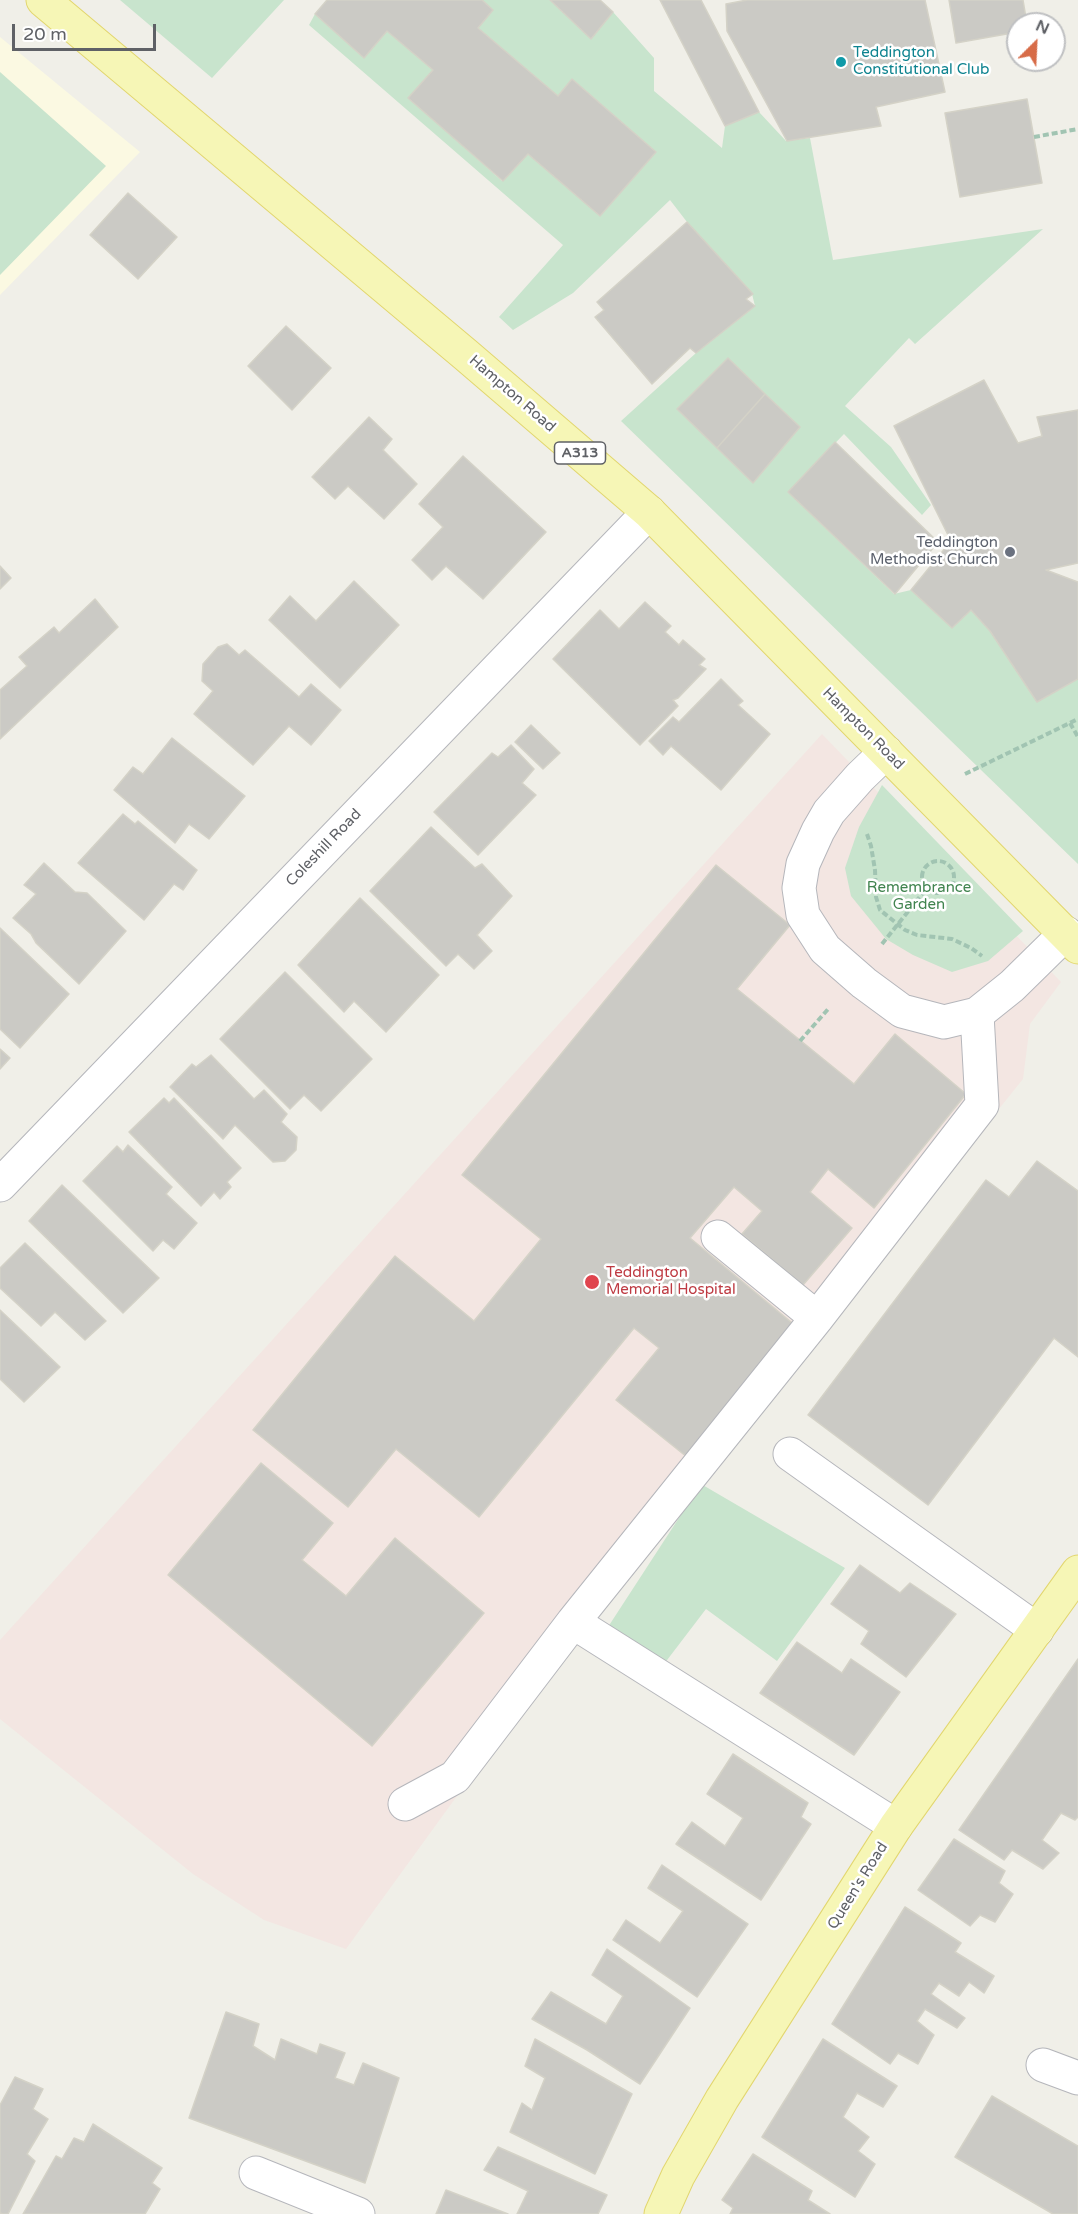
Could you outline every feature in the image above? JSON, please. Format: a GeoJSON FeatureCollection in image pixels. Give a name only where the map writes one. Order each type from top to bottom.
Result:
{"type":"FeatureCollection","features":[{"type":"Feature","properties":{"kind":"main road","name":"Hampton Road"},"geometry":{"type":"LineString","coordinates":[[43,0],[466,355],[649,512],[1072,940]]}},
{"type":"Feature","properties":{"kind":"main road","name":"Queen's Road"},"geometry":{"type":"LineString","coordinates":[[661,2214],[678,2176],[722,2099],[896,1826],[1078,1572]]}},
{"type":"Feature","properties":{"kind":"street","name":"Coleshill Road"},"geometry":{"type":"LineString","coordinates":[[0,1185],[649,512]]}},
{"type":"Feature","properties":{"kind":"street"},"geometry":{"type":"LineString","coordinates":[[886,752],[834,807],[818,831],[803,864],[799,888],[803,915],[825,949],[864,983],[902,1011],[944,1022],[977,1014],[1072,940]]}},
{"type":"Feature","properties":{"kind":"street"},"geometry":{"type":"LineString","coordinates":[[405,1804],[455,1777],[573,1622],[817,1318],[982,1106],[977,1014]]}},
{"type":"Feature","properties":{"kind":"street"},"geometry":{"type":"LineString","coordinates":[[718,1237],[817,1318]]}},
{"type":"Feature","properties":{"kind":"street"},"geometry":{"type":"LineString","coordinates":[[790,1454],[1037,1630]]}},
{"type":"Feature","properties":{"kind":"street"},"geometry":{"type":"LineString","coordinates":[[573,1622],[896,1826]]}},
{"type":"Feature","properties":{"kind":"street"},"geometry":{"type":"LineString","coordinates":[[1044,2065],[1078,2078]]}},
{"type":"Feature","properties":{"kind":"street"},"geometry":{"type":"LineString","coordinates":[[256,2172],[358,2214]]}},
{"type":"Feature","properties":{"kind":"path"},"geometry":{"type":"LineString","coordinates":[[1034,137],[1078,129]]}},
{"type":"Feature","properties":{"kind":"path"},"geometry":{"type":"LineString","coordinates":[[927,793],[1078,719]]}},
{"type":"Feature","properties":{"kind":"path"},"geometry":{"type":"LineString","coordinates":[[1070,723],[1078,737]]}},
{"type":"Feature","properties":{"kind":"path"},"geometry":{"type":"LineString","coordinates":[[834,807],[867,832],[872,846],[876,897],[880,910],[897,925],[917,936],[952,939],[971,948],[988,961],[1012,986]]}},
{"type":"Feature","properties":{"kind":"path"},"geometry":{"type":"LineString","coordinates":[[932,861],[948,863],[954,872],[951,887],[942,893],[931,892],[923,884],[924,868],[932,861]]}},
{"type":"Feature","properties":{"kind":"shaded area"},"geometry":{"type":"Polygon","coordinates":[[[0,37],[140,152],[0,295],[0,37]]]}},
{"type":"Feature","properties":{"kind":"shaded area","name":"Teddington Memorial Hospital"},"geometry":{"type":"Polygon","coordinates":[[[822,734],[1061,982],[1030,1024],[1023,1079],[552,1665],[346,1949],[264,1920],[193,1874],[0,1719],[0,1640],[822,734]]]}},
{"type":"Feature","properties":{"kind":"green space"},"geometry":{"type":"Polygon","coordinates":[[[120,0],[284,0],[212,78],[120,0]]]}},
{"type":"Feature","properties":{"kind":"green space"},"geometry":{"type":"Polygon","coordinates":[[[482,0],[550,0],[591,39],[613,12],[654,58],[654,91],[722,148],[725,126],[759,112],[786,141],[810,138],[833,260],[1043,229],[915,344],[909,338],[845,406],[891,447],[931,505],[922,515],[844,434],[788,492],[894,594],[911,590],[952,627],[971,610],[990,631],[1037,702],[1078,679],[1078,864],[621,421],[696,353],[755,306],[752,294],[670,200],[573,293],[513,330],[499,317],[563,245],[309,25],[315,14],[364,58],[387,31],[433,70],[409,98],[502,181],[528,154],[599,215],[656,152],[572,79],[558,96],[478,28],[493,10],[482,0]]]}},
{"type":"Feature","properties":{"kind":"green space"},"geometry":{"type":"Polygon","coordinates":[[[0,72],[106,166],[0,275],[0,72]]]}},
{"type":"Feature","properties":{"kind":"green space","name":"Remembrance Garden"},"geometry":{"type":"Polygon","coordinates":[[[882,785],[1023,931],[988,961],[952,972],[913,955],[886,939],[851,896],[845,868],[859,827],[882,785]]]}},
{"type":"Feature","properties":{"kind":"green space"},"geometry":{"type":"Polygon","coordinates":[[[701,1484],[845,1568],[777,1661],[706,1609],[661,1668],[608,1627],[701,1484]]]}},
{"type":"Feature","properties":{"kind":"building"},"geometry":{"type":"Polygon","coordinates":[[[327,0],[482,0],[493,10],[478,28],[558,96],[572,79],[656,152],[600,216],[528,154],[503,181],[408,98],[433,70],[387,31],[364,58],[315,14],[327,0]]]}},
{"type":"Feature","properties":{"kind":"building"},"geometry":{"type":"Polygon","coordinates":[[[550,0],[600,0],[613,12],[591,39],[550,0]]]}},
{"type":"Feature","properties":{"kind":"building"},"geometry":{"type":"Polygon","coordinates":[[[660,0],[701,0],[759,112],[725,126],[660,0]]]}},
{"type":"Feature","properties":{"kind":"building","name":"Teddington Constitutional Club"},"geometry":{"type":"Polygon","coordinates":[[[747,0],[925,0],[945,92],[876,107],[881,126],[787,141],[727,31],[726,4],[747,0]]]}},
{"type":"Feature","properties":{"kind":"building"},"geometry":{"type":"Polygon","coordinates":[[[949,0],[1023,0],[1025,12],[1006,12],[1006,34],[956,43],[949,0]]]}},
{"type":"Feature","properties":{"kind":"building"},"geometry":{"type":"Polygon","coordinates":[[[1027,99],[1042,183],[960,197],[945,113],[1027,99]]]}},
{"type":"Feature","properties":{"kind":"building"},"geometry":{"type":"Polygon","coordinates":[[[128,193],[177,237],[138,279],[90,235],[128,193]]]}},
{"type":"Feature","properties":{"kind":"building"},"geometry":{"type":"Polygon","coordinates":[[[687,222],[753,294],[746,299],[755,306],[696,353],[690,348],[652,384],[595,317],[604,310],[597,302],[687,222]]]}},
{"type":"Feature","properties":{"kind":"building"},"geometry":{"type":"Polygon","coordinates":[[[286,326],[331,368],[292,410],[248,366],[286,326]]]}},
{"type":"Feature","properties":{"kind":"building"},"geometry":{"type":"Polygon","coordinates":[[[728,358],[765,394],[717,448],[677,409],[728,358]]]}},
{"type":"Feature","properties":{"kind":"building","name":"Teddington Methodist Church"},"geometry":{"type":"Polygon","coordinates":[[[984,380],[1018,443],[1042,436],[1037,417],[1078,410],[1078,563],[1046,570],[1078,582],[1078,679],[1037,702],[990,631],[971,610],[952,628],[911,590],[951,541],[894,426],[984,380]]]}},
{"type":"Feature","properties":{"kind":"building"},"geometry":{"type":"Polygon","coordinates":[[[765,394],[800,427],[753,483],[717,448],[765,394]]]}},
{"type":"Feature","properties":{"kind":"building"},"geometry":{"type":"Polygon","coordinates":[[[369,417],[392,439],[383,450],[417,484],[384,519],[348,486],[335,499],[312,477],[369,417]]]}},
{"type":"Feature","properties":{"kind":"building"},"geometry":{"type":"Polygon","coordinates":[[[835,442],[938,542],[895,594],[788,492],[835,442]]]}},
{"type":"Feature","properties":{"kind":"building"},"geometry":{"type":"Polygon","coordinates":[[[463,456],[546,532],[483,599],[446,566],[432,580],[412,560],[443,527],[419,504],[463,456]]]}},
{"type":"Feature","properties":{"kind":"building"},"geometry":{"type":"Polygon","coordinates":[[[0,566],[11,578],[0,589],[0,566]]]}},
{"type":"Feature","properties":{"kind":"building"},"geometry":{"type":"Polygon","coordinates":[[[354,581],[399,625],[340,688],[269,620],[290,596],[316,621],[354,581]]]}},
{"type":"Feature","properties":{"kind":"building"},"geometry":{"type":"Polygon","coordinates":[[[95,599],[118,627],[0,739],[0,690],[27,666],[19,657],[54,627],[59,633],[95,599]]]}},
{"type":"Feature","properties":{"kind":"building"},"geometry":{"type":"Polygon","coordinates":[[[645,602],[671,626],[665,632],[679,645],[683,640],[705,659],[699,665],[706,669],[678,698],[673,700],[678,706],[640,745],[553,659],[600,610],[619,629],[645,602]]]}},
{"type":"Feature","properties":{"kind":"building"},"geometry":{"type":"Polygon","coordinates":[[[227,644],[239,655],[245,650],[299,697],[311,684],[341,710],[311,745],[289,726],[253,765],[194,714],[213,691],[202,681],[203,664],[218,647],[227,644]]]}},
{"type":"Feature","properties":{"kind":"building"},"geometry":{"type":"Polygon","coordinates":[[[721,679],[743,701],[738,705],[770,734],[721,790],[671,746],[663,755],[649,741],[673,717],[679,722],[721,679]]]}},
{"type":"Feature","properties":{"kind":"building"},"geometry":{"type":"Polygon","coordinates":[[[531,725],[560,753],[543,769],[515,742],[531,725]]]}},
{"type":"Feature","properties":{"kind":"building"},"geometry":{"type":"Polygon","coordinates":[[[172,738],[245,796],[209,839],[189,824],[175,843],[114,790],[133,767],[143,774],[172,738]]]}},
{"type":"Feature","properties":{"kind":"building"},"geometry":{"type":"Polygon","coordinates":[[[511,745],[534,769],[522,783],[536,795],[478,855],[434,812],[492,753],[498,757],[511,745]]]}},
{"type":"Feature","properties":{"kind":"building"},"geometry":{"type":"Polygon","coordinates":[[[123,814],[135,824],[138,821],[197,870],[183,890],[174,884],[144,920],[78,863],[123,814]]]}},
{"type":"Feature","properties":{"kind":"building"},"geometry":{"type":"Polygon","coordinates":[[[431,827],[475,868],[482,864],[512,896],[477,935],[492,951],[474,969],[458,954],[446,966],[370,891],[431,827]]]}},
{"type":"Feature","properties":{"kind":"building"},"geometry":{"type":"Polygon","coordinates":[[[44,863],[75,892],[87,893],[126,931],[79,984],[13,918],[36,894],[24,885],[44,863]]]}},
{"type":"Feature","properties":{"kind":"building","name":"Teddington Memorial Hospital"},"geometry":{"type":"Polygon","coordinates":[[[716,865],[790,925],[737,989],[854,1084],[895,1034],[966,1094],[874,1208],[828,1169],[810,1192],[852,1228],[803,1285],[742,1234],[762,1211],[734,1187],[690,1238],[797,1327],[687,1457],[616,1400],[659,1348],[634,1328],[479,1517],[396,1449],[348,1507],[253,1430],[395,1256],[474,1321],[541,1239],[462,1175],[716,865]]]}},
{"type":"Feature","properties":{"kind":"building"},"geometry":{"type":"Polygon","coordinates":[[[360,898],[439,975],[386,1032],[354,1001],[344,1012],[298,965],[360,898]]]}},
{"type":"Feature","properties":{"kind":"building"},"geometry":{"type":"Polygon","coordinates":[[[0,928],[69,994],[20,1048],[0,1029],[0,928]]]}},
{"type":"Feature","properties":{"kind":"building"},"geometry":{"type":"Polygon","coordinates":[[[285,972],[372,1059],[321,1111],[304,1095],[290,1109],[220,1039],[285,972]]]}},
{"type":"Feature","properties":{"kind":"building"},"geometry":{"type":"Polygon","coordinates":[[[0,1049],[10,1058],[0,1069],[0,1049]]]}},
{"type":"Feature","properties":{"kind":"building"},"geometry":{"type":"Polygon","coordinates":[[[211,1055],[254,1099],[264,1090],[287,1114],[281,1122],[297,1137],[296,1150],[285,1161],[273,1162],[235,1125],[223,1139],[170,1087],[192,1064],[196,1067],[211,1055]]]}},
{"type":"Feature","properties":{"kind":"building"},"geometry":{"type":"Polygon","coordinates":[[[164,1098],[169,1103],[174,1098],[241,1168],[227,1182],[231,1187],[220,1199],[214,1192],[201,1206],[129,1132],[164,1098]]]}},
{"type":"Feature","properties":{"kind":"building"},"geometry":{"type":"Polygon","coordinates":[[[128,1145],[172,1187],[166,1194],[197,1223],[174,1249],[163,1240],[153,1251],[83,1181],[117,1146],[123,1152],[128,1145]]]}},
{"type":"Feature","properties":{"kind":"building"},"geometry":{"type":"Polygon","coordinates":[[[1037,1161],[1078,1191],[1078,1357],[1054,1338],[928,1505],[808,1415],[986,1180],[1009,1197],[1037,1161]]]}},
{"type":"Feature","properties":{"kind":"building"},"geometry":{"type":"Polygon","coordinates":[[[62,1185],[159,1278],[123,1313],[29,1221],[62,1185]]]}},
{"type":"Feature","properties":{"kind":"building"},"geometry":{"type":"Polygon","coordinates":[[[25,1243],[106,1321],[85,1340],[55,1312],[41,1326],[0,1288],[0,1268],[25,1243]]]}},
{"type":"Feature","properties":{"kind":"building"},"geometry":{"type":"Polygon","coordinates":[[[0,1310],[60,1367],[24,1402],[0,1379],[0,1310]]]}},
{"type":"Feature","properties":{"kind":"building"},"geometry":{"type":"Polygon","coordinates":[[[261,1463],[333,1523],[302,1560],[346,1596],[395,1538],[484,1613],[372,1746],[168,1575],[261,1463]]]}},
{"type":"Feature","properties":{"kind":"building"},"geometry":{"type":"Polygon","coordinates":[[[860,1565],[900,1593],[910,1583],[956,1614],[906,1677],[861,1644],[869,1631],[831,1604],[860,1565]]]}},
{"type":"Feature","properties":{"kind":"building"},"geometry":{"type":"Polygon","coordinates":[[[797,1642],[842,1673],[851,1659],[900,1692],[854,1755],[760,1693],[797,1642]]]}},
{"type":"Feature","properties":{"kind":"building"},"geometry":{"type":"Polygon","coordinates":[[[1078,1659],[1078,1817],[1075,1820],[1061,1813],[1042,1840],[1059,1853],[1043,1869],[1012,1850],[1004,1860],[959,1830],[1078,1659]]]}},
{"type":"Feature","properties":{"kind":"building"},"geometry":{"type":"Polygon","coordinates":[[[733,1754],[808,1803],[801,1817],[811,1824],[761,1900],[676,1844],[692,1822],[725,1846],[743,1818],[707,1794],[733,1754]]]}},
{"type":"Feature","properties":{"kind":"building"},"geometry":{"type":"Polygon","coordinates":[[[954,1839],[1005,1871],[999,1883],[1013,1894],[995,1922],[980,1915],[970,1926],[918,1890],[954,1839]]]}},
{"type":"Feature","properties":{"kind":"building"},"geometry":{"type":"Polygon","coordinates":[[[662,1865],[748,1924],[697,1997],[613,1940],[626,1920],[660,1943],[683,1911],[648,1888],[662,1865]]]}},
{"type":"Feature","properties":{"kind":"building"},"geometry":{"type":"Polygon","coordinates":[[[905,1907],[961,1943],[955,1952],[994,1976],[984,1993],[969,1982],[959,1996],[939,1983],[931,1994],[965,2018],[957,2028],[925,2009],[917,2021],[934,2035],[918,2064],[898,2053],[890,2064],[832,2024],[905,1907]]]}},
{"type":"Feature","properties":{"kind":"building"},"geometry":{"type":"Polygon","coordinates":[[[607,1949],[690,2008],[640,2084],[587,2050],[532,2019],[551,1992],[606,2024],[623,1996],[592,1975],[607,1949]]]}},
{"type":"Feature","properties":{"kind":"building"},"geometry":{"type":"Polygon","coordinates":[[[226,2012],[259,2024],[253,2046],[275,2060],[281,2039],[317,2054],[320,2044],[345,2053],[335,2078],[354,2085],[363,2063],[399,2078],[365,2183],[189,2118],[226,2012]]]}},
{"type":"Feature","properties":{"kind":"building"},"geometry":{"type":"Polygon","coordinates":[[[535,2039],[632,2094],[595,2174],[510,2132],[522,2103],[532,2110],[545,2078],[525,2066],[535,2039]]]}},
{"type":"Feature","properties":{"kind":"building"},"geometry":{"type":"Polygon","coordinates":[[[823,2039],[897,2086],[883,2107],[857,2093],[843,2117],[869,2137],[858,2151],[875,2164],[855,2197],[762,2137],[823,2039]]]}},
{"type":"Feature","properties":{"kind":"building"},"geometry":{"type":"Polygon","coordinates":[[[15,2077],[43,2089],[33,2109],[48,2119],[27,2154],[35,2161],[8,2214],[3,2214],[0,2213],[0,2105],[15,2077]]]}},
{"type":"Feature","properties":{"kind":"building"},"geometry":{"type":"Polygon","coordinates":[[[992,2096],[1078,2146],[1078,2214],[1053,2214],[955,2157],[992,2096]]]}},
{"type":"Feature","properties":{"kind":"building"},"geometry":{"type":"Polygon","coordinates":[[[93,2124],[162,2168],[152,2183],[160,2189],[145,2214],[23,2214],[56,2156],[62,2159],[74,2138],[84,2142],[93,2124]]]}},
{"type":"Feature","properties":{"kind":"building"},"geometry":{"type":"Polygon","coordinates":[[[498,2147],[607,2195],[598,2214],[517,2214],[528,2191],[484,2170],[498,2147]]]}},
{"type":"Feature","properties":{"kind":"building"},"geometry":{"type":"Polygon","coordinates":[[[753,2154],[812,2191],[808,2200],[830,2214],[730,2214],[733,2208],[722,2200],[753,2154]]]}},
{"type":"Feature","properties":{"kind":"building"},"geometry":{"type":"Polygon","coordinates":[[[446,2190],[508,2214],[436,2214],[446,2190]]]}},
{"type":"Feature","properties":{"kind":"place","name":"Teddington Constitutional Club"},"geometry":{"type":"Point","coordinates":[841,62]}},
{"type":"Feature","properties":{"kind":"place","name":"Teddington Methodist Church"},"geometry":{"type":"Point","coordinates":[1010,552]}},
{"type":"Feature","properties":{"kind":"place","name":"Teddington Memorial Hospital"},"geometry":{"type":"Point","coordinates":[592,1282]}}]}
